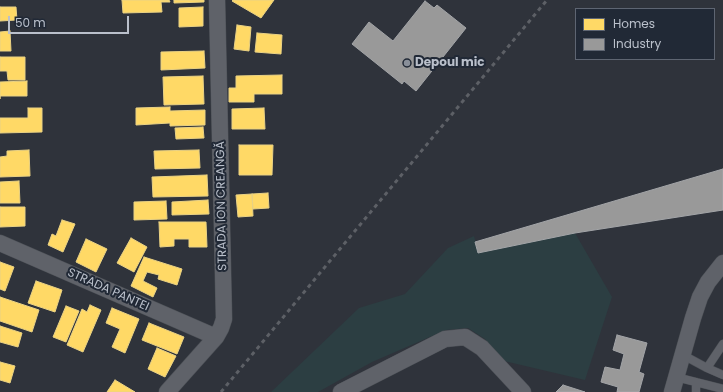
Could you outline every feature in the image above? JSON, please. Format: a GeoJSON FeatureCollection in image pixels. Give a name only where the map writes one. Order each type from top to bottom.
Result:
{"type":"FeatureCollection","features":[{"type":"Feature","properties":{"kind":"street","name":"STRADA ION CREANGĂ"},"geometry":{"type":"LineString","coordinates":[[167,392],[216,337],[224,319],[217,0]]}},
{"type":"Feature","properties":{"kind":"street","name":"STRADA PANTEI"},"geometry":{"type":"LineString","coordinates":[[0,244],[216,337]]}},
{"type":"Feature","properties":{"kind":"street"},"geometry":{"type":"LineString","coordinates":[[674,385],[700,297],[708,282],[723,264]]}},
{"type":"Feature","properties":{"kind":"street"},"geometry":{"type":"LineString","coordinates":[[341,392],[445,339],[465,337],[482,348],[523,392]]}},
{"type":"Feature","properties":{"kind":"lane"},"geometry":{"type":"LineString","coordinates":[[707,368],[722,348]]}},
{"type":"Feature","properties":{"kind":"lane"},"geometry":{"type":"LineString","coordinates":[[683,355],[707,368],[723,374]]}},
{"type":"Feature","properties":{"kind":"lane"},"geometry":{"type":"LineString","coordinates":[[674,385],[696,382],[723,389]]}},
{"type":"Feature","properties":{"kind":"lane"},"geometry":{"type":"LineString","coordinates":[[696,382],[696,392]]}},
{"type":"Feature","properties":{"kind":"shaded area"},"geometry":{"type":"Polygon","coordinates":[[[575,233],[612,297],[585,380],[500,360],[485,339],[468,328],[446,330],[372,362],[318,392],[271,392],[359,308],[405,294],[448,248],[474,236],[478,252],[575,233]]]}},
{"type":"Feature","properties":{"kind":"building: Homes"},"geometry":{"type":"Polygon","coordinates":[[[122,0],[169,0],[170,2],[161,2],[162,12],[123,13],[122,0]]]}},
{"type":"Feature","properties":{"kind":"building: Homes"},"geometry":{"type":"Polygon","coordinates":[[[174,0],[204,0],[204,2],[174,3],[174,0]]]}},
{"type":"Feature","properties":{"kind":"building: Homes"},"geometry":{"type":"Polygon","coordinates":[[[274,0],[261,18],[232,1],[274,0]]]}},
{"type":"Feature","properties":{"kind":"building: Homes"},"geometry":{"type":"Polygon","coordinates":[[[0,7],[16,7],[17,20],[0,21],[0,7]]]}},
{"type":"Feature","properties":{"kind":"building: Homes"},"geometry":{"type":"Polygon","coordinates":[[[203,7],[203,26],[179,27],[179,8],[203,7]]]}},
{"type":"Feature","properties":{"kind":"building: Homes"},"geometry":{"type":"Polygon","coordinates":[[[237,25],[251,27],[249,51],[234,49],[237,25]]]}},
{"type":"Feature","properties":{"kind":"building: Homes"},"geometry":{"type":"Polygon","coordinates":[[[10,31],[11,51],[0,51],[0,32],[10,31]]]}},
{"type":"Feature","properties":{"kind":"building: Homes"},"geometry":{"type":"Polygon","coordinates":[[[257,33],[282,35],[281,54],[255,52],[257,33]]]}},
{"type":"Feature","properties":{"kind":"building: Homes"},"geometry":{"type":"Polygon","coordinates":[[[204,51],[205,68],[161,70],[161,52],[204,51]]]}},
{"type":"Feature","properties":{"kind":"building: Homes"},"geometry":{"type":"Polygon","coordinates":[[[0,57],[25,57],[25,80],[8,80],[7,71],[0,71],[0,57]]]}},
{"type":"Feature","properties":{"kind":"building: Homes"},"geometry":{"type":"Polygon","coordinates":[[[282,75],[282,94],[254,94],[254,102],[229,102],[229,88],[236,88],[236,76],[282,75]]]}},
{"type":"Feature","properties":{"kind":"building: Homes"},"geometry":{"type":"Polygon","coordinates":[[[203,76],[204,104],[164,105],[163,77],[203,76]]]}},
{"type":"Feature","properties":{"kind":"building: Homes"},"geometry":{"type":"Polygon","coordinates":[[[27,81],[27,96],[0,96],[0,82],[27,81]]]}},
{"type":"Feature","properties":{"kind":"building: Homes"},"geometry":{"type":"Polygon","coordinates":[[[170,107],[170,111],[205,110],[205,125],[170,126],[170,123],[136,125],[136,108],[170,107]]]}},
{"type":"Feature","properties":{"kind":"building: Homes"},"geometry":{"type":"Polygon","coordinates":[[[28,108],[42,108],[42,132],[0,133],[0,118],[28,118],[28,108]]]}},
{"type":"Feature","properties":{"kind":"building: Homes"},"geometry":{"type":"Polygon","coordinates":[[[264,108],[265,129],[232,129],[232,109],[264,108]]]}},
{"type":"Feature","properties":{"kind":"building: Homes"},"geometry":{"type":"Polygon","coordinates":[[[203,127],[204,138],[176,139],[175,128],[203,127]]]}},
{"type":"Feature","properties":{"kind":"building: Homes"},"geometry":{"type":"Polygon","coordinates":[[[239,145],[273,145],[272,175],[239,175],[239,145]]]}},
{"type":"Feature","properties":{"kind":"building: Homes"},"geometry":{"type":"Polygon","coordinates":[[[29,150],[30,176],[0,177],[0,157],[7,156],[7,151],[29,150]]]}},
{"type":"Feature","properties":{"kind":"building: Homes"},"geometry":{"type":"Polygon","coordinates":[[[199,150],[200,168],[155,169],[154,151],[199,150]]]}},
{"type":"Feature","properties":{"kind":"building: Homes"},"geometry":{"type":"Polygon","coordinates":[[[207,175],[208,196],[153,197],[152,177],[207,175]]]}},
{"type":"Feature","properties":{"kind":"building: Homes"},"geometry":{"type":"Polygon","coordinates":[[[19,181],[20,203],[0,203],[0,182],[19,181]]]}},
{"type":"Feature","properties":{"kind":"building: Homes"},"geometry":{"type":"Polygon","coordinates":[[[268,193],[269,208],[253,209],[252,194],[268,193]]]}},
{"type":"Feature","properties":{"kind":"building: Homes"},"geometry":{"type":"Polygon","coordinates":[[[252,194],[253,216],[238,217],[236,195],[252,194]]]}},
{"type":"Feature","properties":{"kind":"building: Homes"},"geometry":{"type":"Polygon","coordinates":[[[208,200],[209,214],[172,215],[172,202],[208,200]]]}},
{"type":"Feature","properties":{"kind":"building: Homes"},"geometry":{"type":"Polygon","coordinates":[[[166,201],[167,219],[134,220],[134,202],[166,201]]]}},
{"type":"Feature","properties":{"kind":"building: Homes"},"geometry":{"type":"Polygon","coordinates":[[[0,207],[25,207],[25,226],[0,227],[0,207]]]}},
{"type":"Feature","properties":{"kind":"building: Homes"},"geometry":{"type":"Polygon","coordinates":[[[62,220],[75,224],[63,252],[48,245],[52,234],[56,236],[62,220]]]}},
{"type":"Feature","properties":{"kind":"building: Homes"},"geometry":{"type":"Polygon","coordinates":[[[159,222],[206,222],[207,247],[189,247],[189,239],[174,239],[174,246],[160,247],[159,222]]]}},
{"type":"Feature","properties":{"kind":"building: Homes"},"geometry":{"type":"Polygon","coordinates":[[[131,238],[147,247],[134,272],[117,263],[131,238]]]}},
{"type":"Feature","properties":{"kind":"building: Homes"},"geometry":{"type":"Polygon","coordinates":[[[86,239],[107,249],[96,272],[76,262],[86,239]]]}},
{"type":"Feature","properties":{"kind":"building: Homes"},"geometry":{"type":"Polygon","coordinates":[[[144,257],[182,269],[177,285],[158,279],[159,275],[147,272],[143,281],[157,288],[153,297],[131,286],[144,257]]]}},
{"type":"Feature","properties":{"kind":"building: Homes"},"geometry":{"type":"Polygon","coordinates":[[[0,262],[14,267],[5,291],[0,289],[0,262]]]}},
{"type":"Feature","properties":{"kind":"building: Homes"},"geometry":{"type":"Polygon","coordinates":[[[36,281],[62,290],[55,312],[28,303],[36,281]]]}},
{"type":"Feature","properties":{"kind":"building: Homes"},"geometry":{"type":"Polygon","coordinates":[[[0,297],[39,310],[32,332],[0,321],[0,297]]]}},
{"type":"Feature","properties":{"kind":"building: Homes"},"geometry":{"type":"Polygon","coordinates":[[[90,305],[101,310],[83,352],[67,345],[82,309],[87,312],[90,305]]]}},
{"type":"Feature","properties":{"kind":"building: Homes"},"geometry":{"type":"Polygon","coordinates":[[[66,306],[79,311],[66,342],[53,337],[66,306]]]}},
{"type":"Feature","properties":{"kind":"building: Homes"},"geometry":{"type":"Polygon","coordinates":[[[112,308],[139,319],[125,353],[112,347],[120,329],[106,323],[112,308]]]}},
{"type":"Feature","properties":{"kind":"building: Homes"},"geometry":{"type":"Polygon","coordinates":[[[149,323],[184,337],[177,354],[142,340],[149,323]]]}},
{"type":"Feature","properties":{"kind":"building: Homes"},"geometry":{"type":"Polygon","coordinates":[[[0,326],[22,333],[18,347],[0,342],[0,326]]]}},
{"type":"Feature","properties":{"kind":"building: Homes"},"geometry":{"type":"Polygon","coordinates":[[[157,348],[176,356],[165,377],[148,369],[157,348]]]}},
{"type":"Feature","properties":{"kind":"building: Homes"},"geometry":{"type":"Polygon","coordinates":[[[0,362],[15,366],[10,383],[0,380],[0,362]]]}},
{"type":"Feature","properties":{"kind":"building: Homes"},"geometry":{"type":"Polygon","coordinates":[[[115,380],[135,392],[107,392],[115,380]]]}},
{"type":"Feature","properties":{"kind":"building: Industry","name":"Depoul mic"},"geometry":{"type":"Polygon","coordinates":[[[425,1],[434,8],[437,5],[466,28],[416,91],[404,81],[402,84],[352,44],[369,22],[393,41],[425,1]]]}},
{"type":"Feature","properties":{"kind":"building: Industry"},"geometry":{"type":"Polygon","coordinates":[[[723,169],[723,210],[575,233],[478,253],[475,242],[723,169]]]}},
{"type":"Feature","properties":{"kind":"building: Industry"},"geometry":{"type":"Polygon","coordinates":[[[617,335],[647,343],[639,372],[644,374],[639,392],[617,392],[618,387],[601,382],[605,367],[620,370],[624,354],[613,350],[617,335]]]}},
{"type":"Feature","properties":{"kind":"building: Industry"},"geometry":{"type":"Polygon","coordinates":[[[563,385],[585,392],[556,392],[563,385]]]}},
{"type":"Feature","properties":{"kind":"railway"},"geometry":{"type":"LineString","coordinates":[[221,392],[547,0]]}},
{"type":"Feature","properties":{"kind":"place","name":"Depoul mic"},"geometry":{"type":"Point","coordinates":[407,63]}}]}
